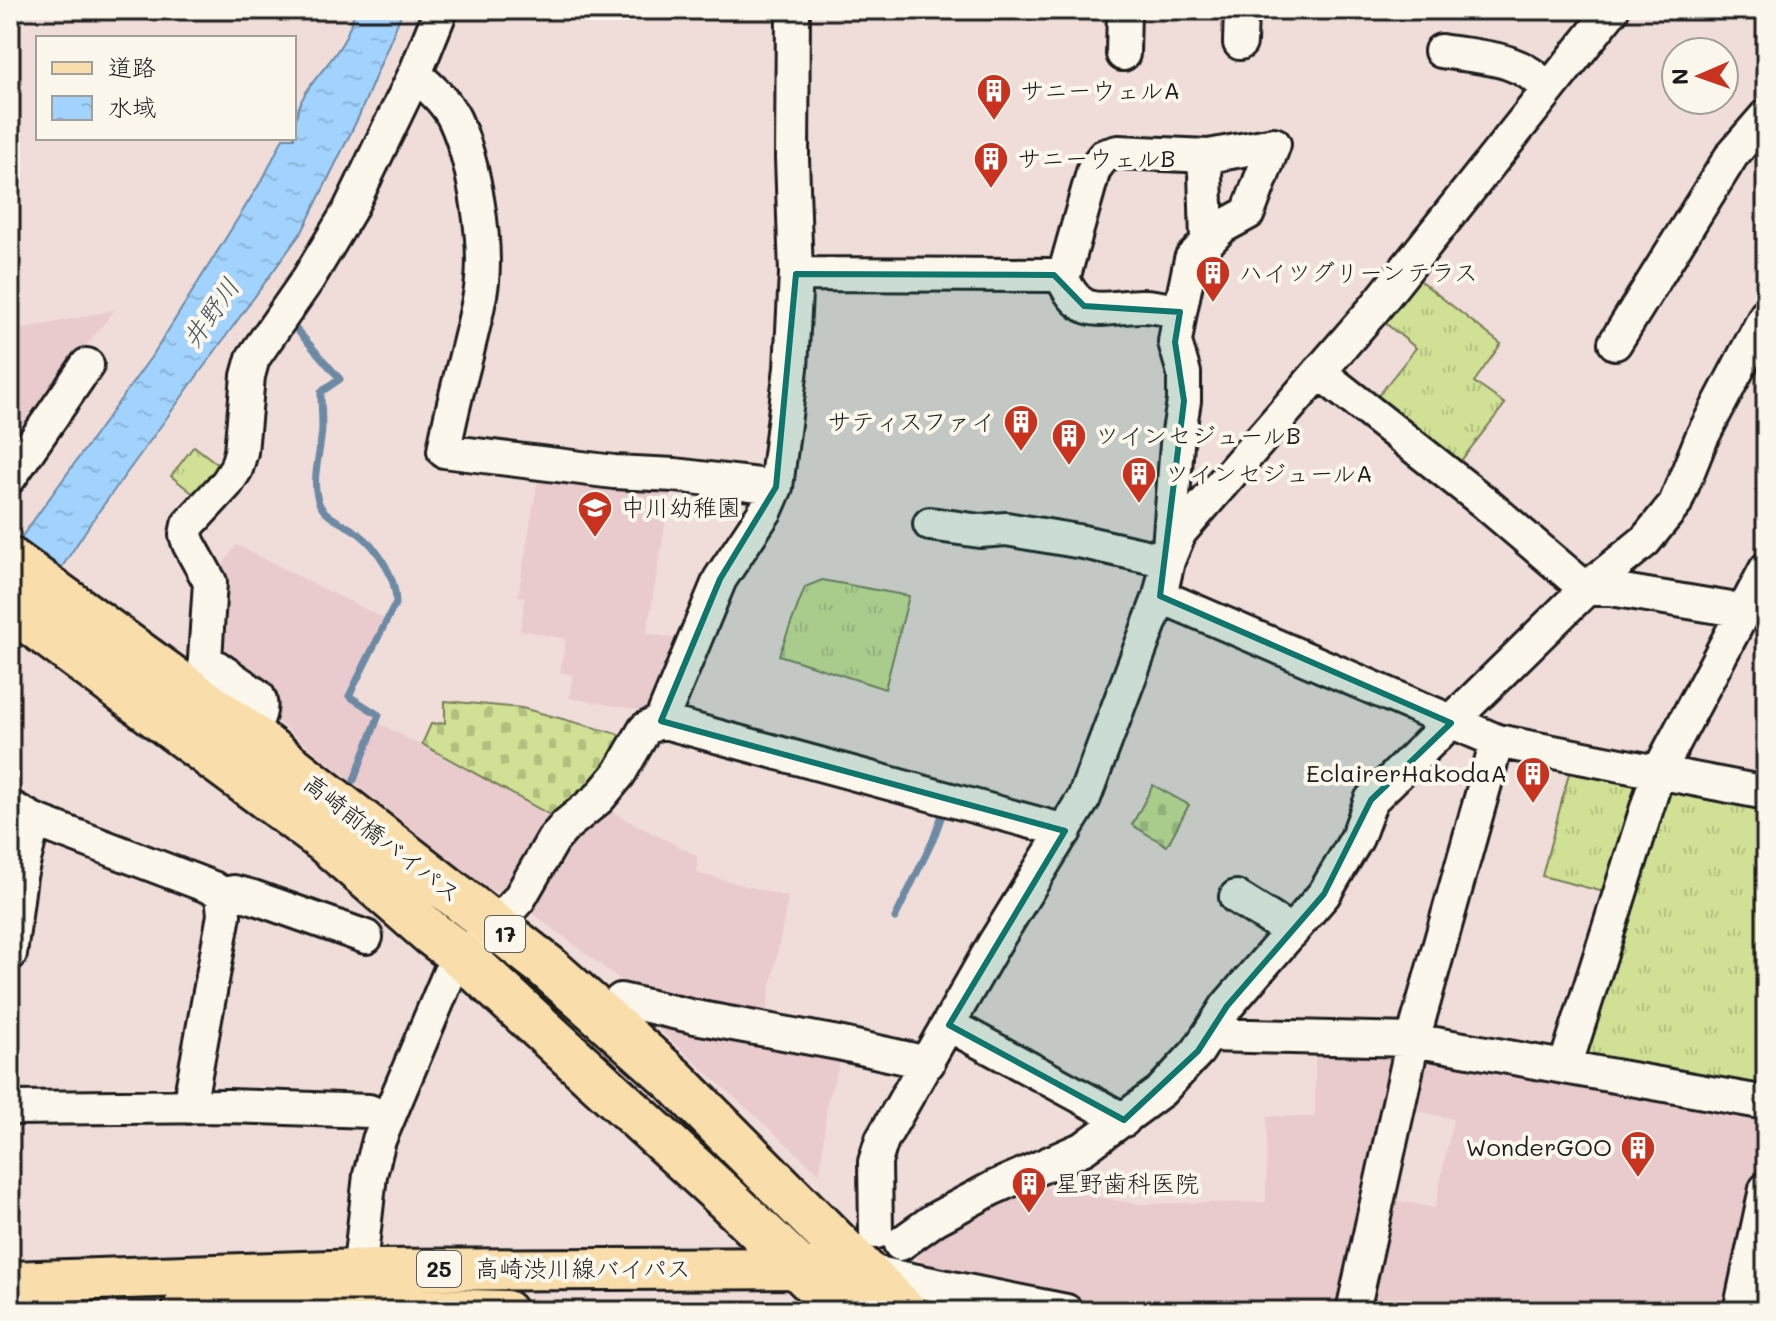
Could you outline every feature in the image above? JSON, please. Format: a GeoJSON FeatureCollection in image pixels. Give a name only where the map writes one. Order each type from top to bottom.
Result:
{"type":"FeatureCollection","features":[{"type":"Feature","properties":{"kind":"highway","name":"高崎前橋バイパス"},"geometry":{"type":"LineString","coordinates":[[10,560],[57,617],[464,958],[843,1311]]}},
{"type":"Feature","properties":{"kind":"highway","name":"高崎前橋バイパス"},"geometry":{"type":"LineString","coordinates":[[10,607],[57,617],[249,734],[494,926],[604,1016],[674,1080],[779,1187],[881,1249],[904,1311]]}},
{"type":"Feature","properties":{"kind":"main road"},"geometry":{"type":"LineString","coordinates":[[720,1269],[736,1252],[737,1211]]}},
{"type":"Feature","properties":{"kind":"main road","name":"高崎渋川線バイパス"},"geometry":{"type":"LineString","coordinates":[[182,1311],[720,1269],[797,1267],[881,1249]]}},
{"type":"Feature","properties":{"kind":"main road","name":"高崎渋川線バイパス"},"geometry":{"type":"LineString","coordinates":[[10,1282],[356,1296],[506,1311]]}},
{"type":"Feature","properties":{"kind":"street"},"geometry":{"type":"LineString","coordinates":[[249,734],[262,702],[205,659],[210,582],[189,544],[186,535],[188,525],[236,469],[253,358],[343,222],[415,74],[441,10]]}},
{"type":"Feature","properties":{"kind":"street"},"geometry":{"type":"LineString","coordinates":[[356,1296],[370,1175],[379,1140],[449,974],[519,899],[553,840],[599,798],[619,774],[645,729],[661,721],[720,579],[766,510],[776,487],[791,368],[796,274],[792,158],[793,10]]}},
{"type":"Feature","properties":{"kind":"street"},"geometry":{"type":"LineString","coordinates":[[1123,54],[1124,10]]}},
{"type":"Feature","properties":{"kind":"street"},"geometry":{"type":"LineString","coordinates":[[1240,43],[1241,10]]}},
{"type":"Feature","properties":{"kind":"street"},"geometry":{"type":"LineString","coordinates":[[1168,561],[1180,532],[1413,260],[1612,10]]}},
{"type":"Feature","properties":{"kind":"street"},"geometry":{"type":"LineString","coordinates":[[1441,51],[1518,65],[1533,73],[1548,89]]}},
{"type":"Feature","properties":{"kind":"street"},"geometry":{"type":"LineString","coordinates":[[415,74],[438,95],[455,120],[471,175],[480,228],[481,286],[444,451],[614,472],[675,475],[776,487]]}},
{"type":"Feature","properties":{"kind":"street"},"geometry":{"type":"LineString","coordinates":[[1615,343],[1732,155],[1766,116]]}},
{"type":"Feature","properties":{"kind":"street"},"geometry":{"type":"LineString","coordinates":[[881,1249],[875,1162],[882,1140],[994,944],[1084,798],[1160,596],[1168,561],[1177,444],[1184,401],[1184,373],[1175,342],[1191,259],[1222,227],[1248,213],[1274,144],[1197,156],[1118,152],[1104,156],[1094,169],[1063,279]]}},
{"type":"Feature","properties":{"kind":"street"},"geometry":{"type":"LineString","coordinates":[[1197,156],[1205,171],[1207,242]]}},
{"type":"Feature","properties":{"kind":"street"},"geometry":{"type":"LineString","coordinates":[[796,274],[1054,275],[1063,279],[1070,293],[1084,306],[1095,310],[1143,306],[1180,312]]}},
{"type":"Feature","properties":{"kind":"street"},"geometry":{"type":"LineString","coordinates":[[881,1249],[993,1188],[1084,1148],[1161,1091],[1209,1035],[1227,1006],[1324,894],[1357,838],[1371,800],[1586,589],[1645,541],[1675,504],[1702,437],[1766,315]]}},
{"type":"Feature","properties":{"kind":"street"},"geometry":{"type":"LineString","coordinates":[[10,477],[87,365]]}},
{"type":"Feature","properties":{"kind":"street"},"geometry":{"type":"LineString","coordinates":[[1319,372],[1484,502],[1586,589],[1611,589],[1743,611]]}},
{"type":"Feature","properties":{"kind":"street"},"geometry":{"type":"LineString","coordinates":[[930,524],[980,531],[1006,529],[1168,561]]}},
{"type":"Feature","properties":{"kind":"street"},"geometry":{"type":"LineString","coordinates":[[1565,1067],[1658,773],[1766,569]]}},
{"type":"Feature","properties":{"kind":"street"},"geometry":{"type":"LineString","coordinates":[[1160,596],[1497,741],[1766,793]]}},
{"type":"Feature","properties":{"kind":"street"},"geometry":{"type":"LineString","coordinates":[[661,721],[1065,831]]}},
{"type":"Feature","properties":{"kind":"street"},"geometry":{"type":"LineString","coordinates":[[1353,1311],[1413,1040],[1497,741]]}},
{"type":"Feature","properties":{"kind":"street"},"geometry":{"type":"LineString","coordinates":[[10,954],[22,813],[222,894],[234,892],[253,897],[366,937]]}},
{"type":"Feature","properties":{"kind":"street"},"geometry":{"type":"LineString","coordinates":[[189,1107],[224,915],[222,894]]}},
{"type":"Feature","properties":{"kind":"street"},"geometry":{"type":"LineString","coordinates":[[1236,897],[1292,932]]}},
{"type":"Feature","properties":{"kind":"street"},"geometry":{"type":"LineString","coordinates":[[604,1016],[621,1000],[928,1063]]}},
{"type":"Feature","properties":{"kind":"street"},"geometry":{"type":"LineString","coordinates":[[949,1025],[1124,1120]]}},
{"type":"Feature","properties":{"kind":"street"},"geometry":{"type":"LineString","coordinates":[[1209,1035],[1413,1040],[1766,1103]]}},
{"type":"Feature","properties":{"kind":"street"},"geometry":{"type":"LineString","coordinates":[[10,1108],[189,1107],[369,1111],[387,1119]]}},
{"type":"Feature","properties":{"kind":"street"},"geometry":{"type":"LineString","coordinates":[[1740,1311],[1758,1263],[1766,1189]]}},
{"type":"Feature","properties":{"kind":"street"},"geometry":{"type":"LineString","coordinates":[[881,1249],[1066,1311]]}},
{"type":"Feature","properties":{"kind":"highlighted area"},"geometry":{"type":"Polygon","coordinates":[[[796,274],[1054,275],[1084,306],[1180,312],[1175,342],[1184,401],[1160,596],[1451,723],[1371,800],[1324,894],[1227,1006],[1198,1051],[1124,1120],[949,1025],[1065,831],[661,721],[720,579],[776,487],[796,274]]]}},
{"type":"Feature","properties":{"kind":"shaded area"},"geometry":{"type":"Polygon","coordinates":[[[114,310],[10,446],[10,332],[114,310]]]}},
{"type":"Feature","properties":{"kind":"shaded area","name":"中川幼稚園"},"geometry":{"type":"Polygon","coordinates":[[[540,467],[672,482],[647,633],[689,641],[660,710],[640,710],[569,698],[573,675],[560,672],[566,639],[520,630],[525,597],[518,596],[540,467]]]}},
{"type":"Feature","properties":{"kind":"shaded area"},"geometry":{"type":"Polygon","coordinates":[[[236,545],[387,620],[349,696],[379,715],[377,722],[561,821],[512,897],[486,888],[269,715],[279,699],[219,650],[216,576],[236,545]]]}},
{"type":"Feature","properties":{"kind":"shaded area"},"geometry":{"type":"Polygon","coordinates":[[[604,808],[697,856],[697,873],[788,897],[765,1018],[653,998],[625,983],[524,907],[566,837],[604,808]]]}},
{"type":"Feature","properties":{"kind":"shaded area"},"geometry":{"type":"Polygon","coordinates":[[[648,1020],[843,1053],[827,1102],[820,1174],[648,1020]]]}},
{"type":"Feature","properties":{"kind":"shaded area"},"geometry":{"type":"Polygon","coordinates":[[[1315,1051],[1391,1054],[1398,1060],[1346,1311],[1131,1311],[932,1268],[907,1252],[1019,1183],[1137,1204],[1266,1202],[1267,1116],[1315,1117],[1315,1051]]]}},
{"type":"Feature","properties":{"kind":"shaded area"},"geometry":{"type":"Polygon","coordinates":[[[1431,1057],[1756,1119],[1763,1128],[1725,1311],[1367,1311],[1390,1199],[1435,1208],[1453,1119],[1409,1109],[1418,1065],[1431,1057]]]}},
{"type":"Feature","properties":{"kind":"green space"},"geometry":{"type":"Polygon","coordinates":[[[1414,276],[1501,344],[1474,382],[1505,404],[1453,471],[1370,406],[1416,348],[1379,318],[1414,276]]]}},
{"type":"Feature","properties":{"kind":"green space"},"geometry":{"type":"Polygon","coordinates":[[[194,446],[228,472],[201,500],[171,476],[194,446]]]}},
{"type":"Feature","properties":{"kind":"green space"},"geometry":{"type":"Polygon","coordinates":[[[822,580],[909,596],[885,689],[779,655],[805,587],[822,580]]]}},
{"type":"Feature","properties":{"kind":"green space"},"geometry":{"type":"Polygon","coordinates":[[[445,701],[522,708],[618,734],[622,746],[561,821],[422,744],[431,724],[445,723],[445,701]]]}},
{"type":"Feature","properties":{"kind":"green space"},"geometry":{"type":"Polygon","coordinates":[[[1571,766],[1632,778],[1641,793],[1608,893],[1542,876],[1571,766]]]}},
{"type":"Feature","properties":{"kind":"green space"},"geometry":{"type":"Polygon","coordinates":[[[1153,785],[1189,805],[1167,846],[1132,825],[1153,785]]]}},
{"type":"Feature","properties":{"kind":"green space"},"geometry":{"type":"Polygon","coordinates":[[[1675,787],[1766,804],[1766,1089],[1585,1061],[1581,1050],[1662,795],[1675,787]]]}},
{"type":"Feature","properties":{"kind":"water","name":"井野川"},"geometry":{"type":"Polygon","coordinates":[[[355,10],[403,10],[359,116],[303,230],[94,518],[10,647],[10,553],[154,353],[265,175],[282,140],[296,140],[296,118],[304,95],[336,53],[355,10]]]}},
{"type":"Feature","properties":{"kind":"waterway"},"geometry":{"type":"LineString","coordinates":[[289,321],[340,379],[321,392],[322,429],[316,485],[319,503],[326,513],[358,533],[372,547],[389,573],[395,592],[396,602],[349,696],[379,715],[354,780]]}},
{"type":"Feature","properties":{"kind":"waterway"},"geometry":{"type":"LineString","coordinates":[[895,918],[933,840],[945,807]]}},
{"type":"Feature","properties":{"kind":"place","name":"サニーウェルA"},"geometry":{"type":"Point","coordinates":[994,122]}},
{"type":"Feature","properties":{"kind":"place","name":"サニーウェルB"},"geometry":{"type":"Point","coordinates":[991,190]}},
{"type":"Feature","properties":{"kind":"place","name":"ハイツグリーンテラス"},"geometry":{"type":"Point","coordinates":[1213,304]}},
{"type":"Feature","properties":{"kind":"place","name":"サティスファイ"},"geometry":{"type":"Point","coordinates":[1021,453]}},
{"type":"Feature","properties":{"kind":"place","name":"ツインセジュールB"},"geometry":{"type":"Point","coordinates":[1069,467]}},
{"type":"Feature","properties":{"kind":"place","name":"ツインセジュールA"},"geometry":{"type":"Point","coordinates":[1139,505]}},
{"type":"Feature","properties":{"kind":"place","name":"中川幼稚園"},"geometry":{"type":"Point","coordinates":[595,539]}},
{"type":"Feature","properties":{"kind":"place","name":"EclairerHakodaA"},"geometry":{"type":"Point","coordinates":[1533,805]}},
{"type":"Feature","properties":{"kind":"place","name":"WonderGOO"},"geometry":{"type":"Point","coordinates":[1638,1179]}},
{"type":"Feature","properties":{"kind":"place","name":"星野歯科医院"},"geometry":{"type":"Point","coordinates":[1029,1215]}}]}
